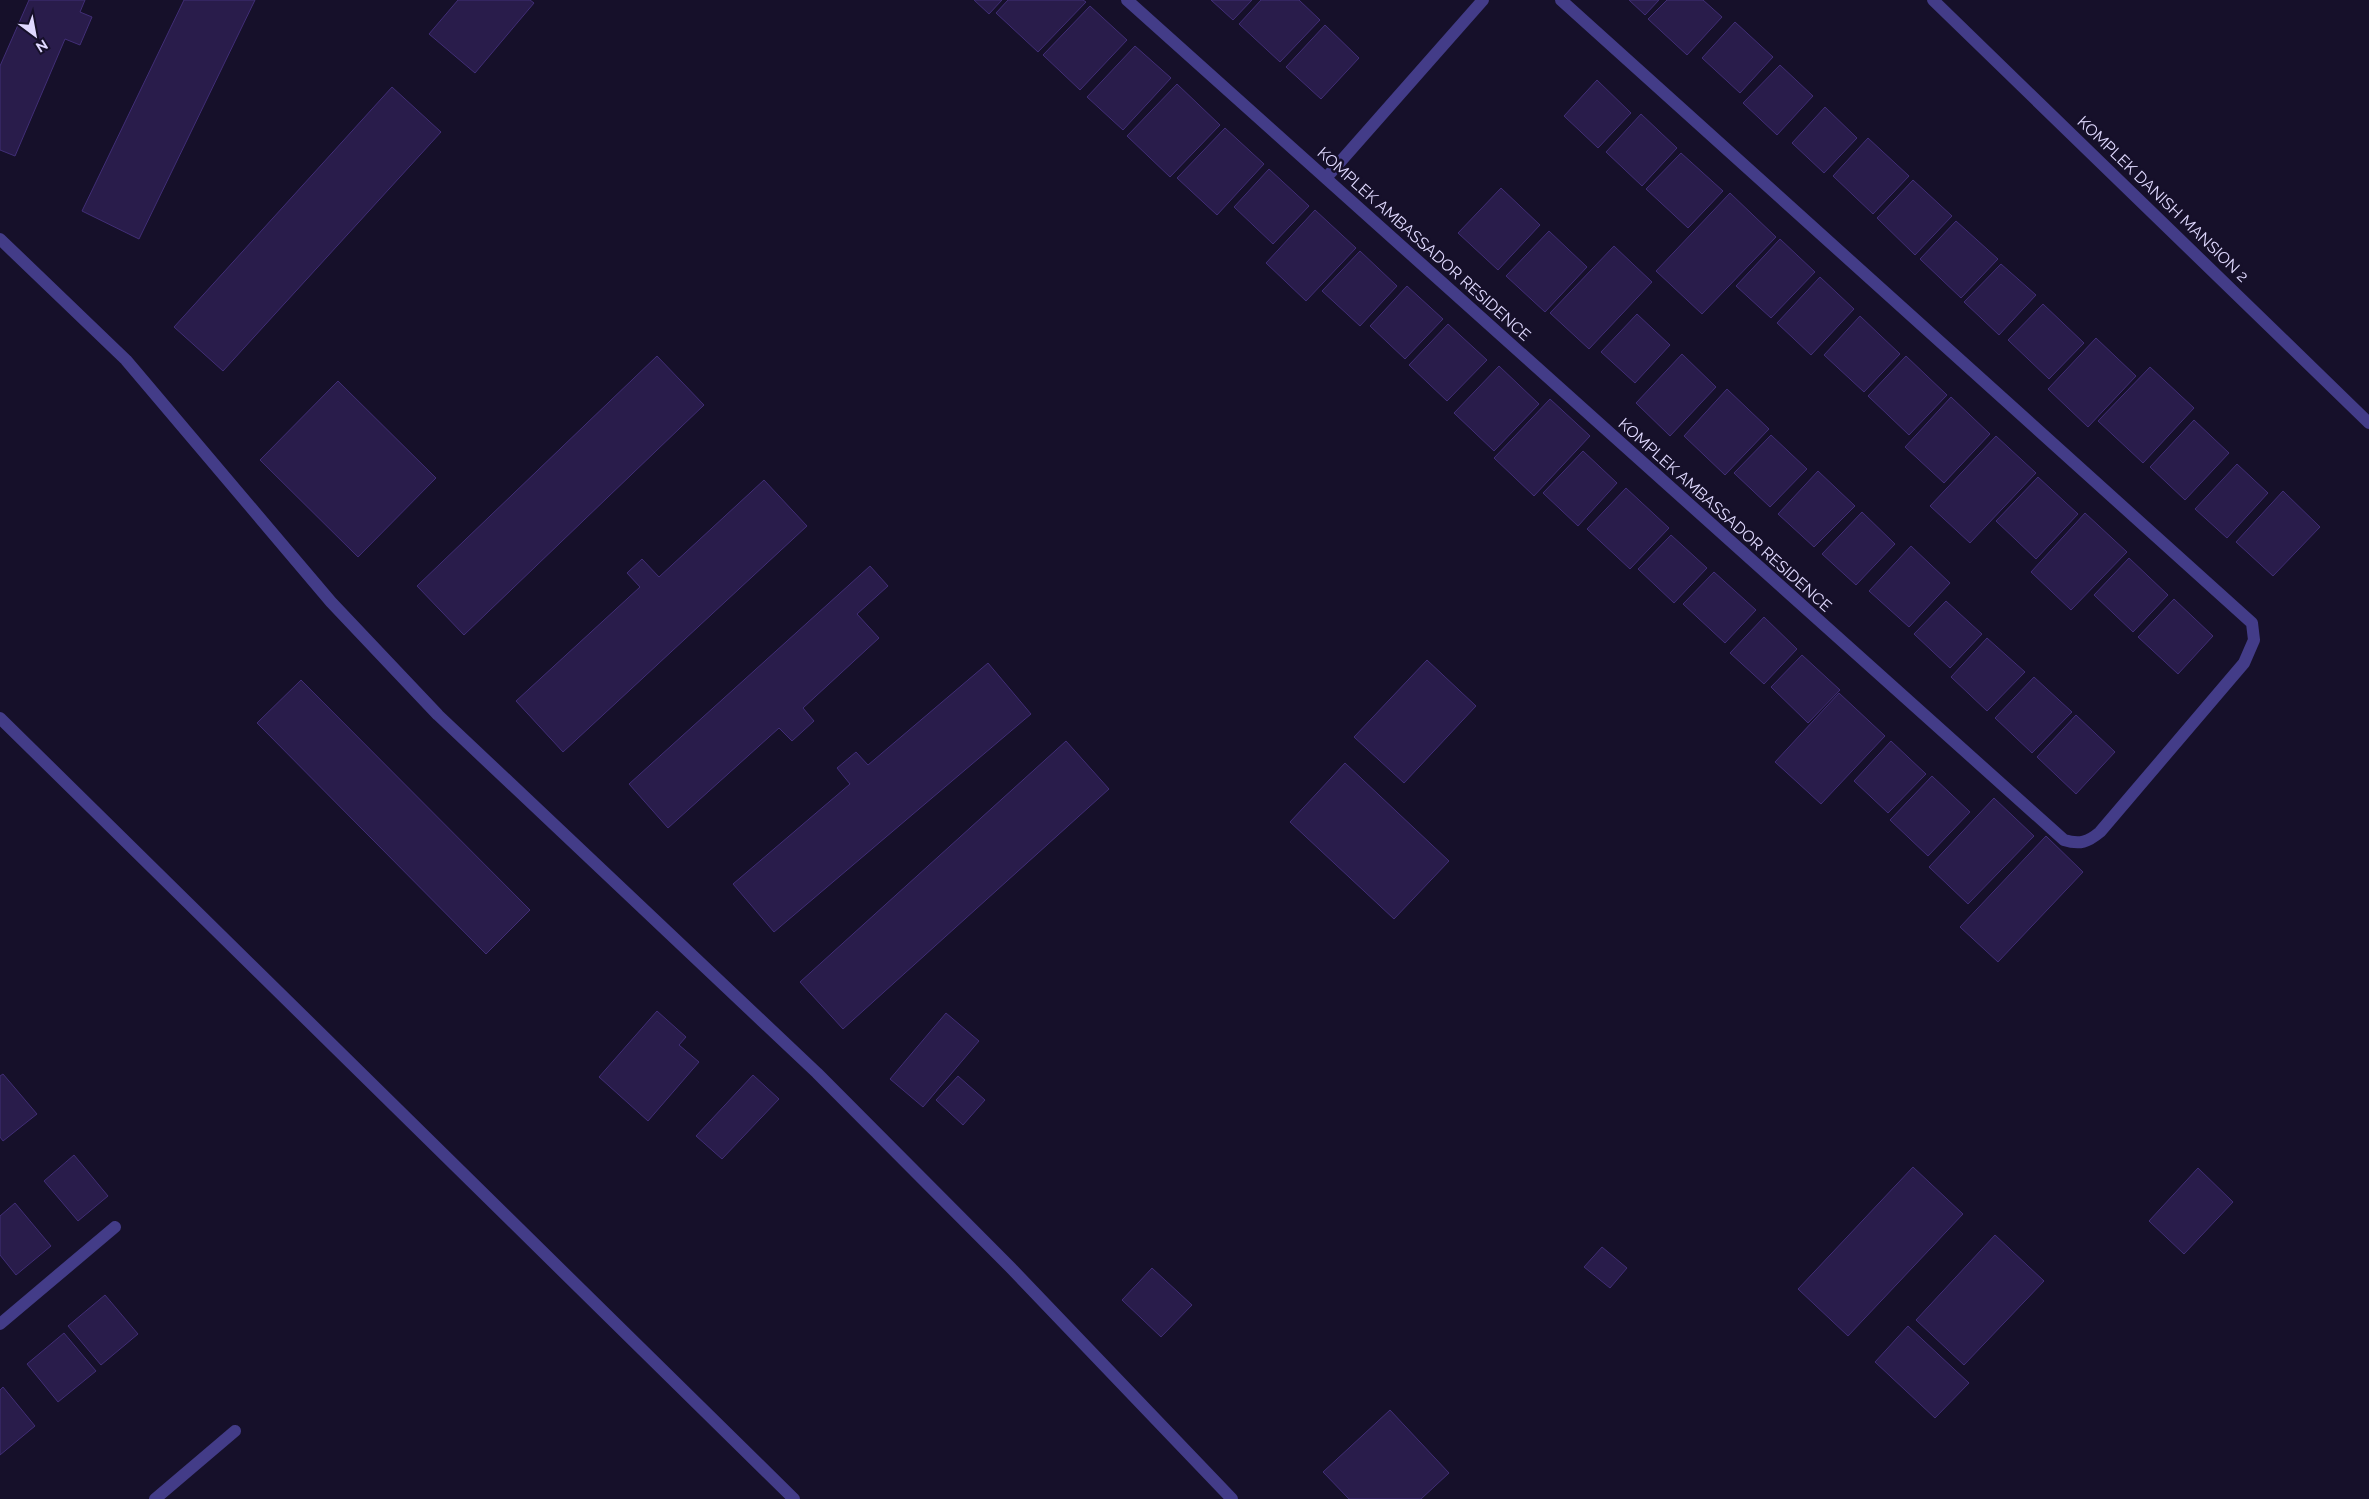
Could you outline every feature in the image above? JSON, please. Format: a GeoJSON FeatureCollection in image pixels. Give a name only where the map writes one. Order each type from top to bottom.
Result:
{"type":"FeatureCollection","features":[{"type":"Feature","properties":{"kind":"street","name":"KOMPLEK AMBASSADOR RESIDENCE"},"geometry":{"type":"LineString","coordinates":[[1127,0],[2064,840],[2074,843],[2087,842],[2100,832],[2244,663],[2254,640],[2252,623],[1562,0]]}},
{"type":"Feature","properties":{"kind":"street"},"geometry":{"type":"LineString","coordinates":[[1326,178],[1483,0]]}},
{"type":"Feature","properties":{"kind":"street","name":"KOMPLEK DANISH MANSION 2"},"geometry":{"type":"LineString","coordinates":[[1934,0],[2369,423]]}},
{"type":"Feature","properties":{"kind":"street"},"geometry":{"type":"LineString","coordinates":[[0,239],[126,360],[331,602],[438,715],[817,1073],[1011,1268],[1232,1499]]}},
{"type":"Feature","properties":{"kind":"street"},"geometry":{"type":"LineString","coordinates":[[0,718],[794,1499]]}},
{"type":"Feature","properties":{"kind":"street"},"geometry":{"type":"LineString","coordinates":[[0,1324],[115,1227]]}},
{"type":"Feature","properties":{"kind":"street"},"geometry":{"type":"LineString","coordinates":[[155,1499],[234,1431]]}},
{"type":"Feature","properties":{"kind":"building"},"geometry":{"type":"Polygon","coordinates":[[[29,0],[85,0],[80,12],[92,17],[80,45],[65,39],[15,156],[0,150],[0,66],[29,0]]]}},
{"type":"Feature","properties":{"kind":"building"},"geometry":{"type":"Polygon","coordinates":[[[184,0],[255,0],[139,239],[82,211],[184,0]]]}},
{"type":"Feature","properties":{"kind":"building"},"geometry":{"type":"Polygon","coordinates":[[[458,0],[530,0],[534,3],[475,73],[429,34],[458,0]]]}},
{"type":"Feature","properties":{"kind":"building"},"geometry":{"type":"Polygon","coordinates":[[[974,0],[1002,0],[989,14],[974,0]]]}},
{"type":"Feature","properties":{"kind":"building"},"geometry":{"type":"Polygon","coordinates":[[[1008,0],[1083,0],[1086,2],[1038,52],[996,13],[1008,0]]]}},
{"type":"Feature","properties":{"kind":"building"},"geometry":{"type":"Polygon","coordinates":[[[1211,0],[1252,0],[1233,20],[1211,0]]]}},
{"type":"Feature","properties":{"kind":"building"},"geometry":{"type":"Polygon","coordinates":[[[1261,0],[1299,0],[1320,20],[1280,62],[1239,24],[1261,0]]]}},
{"type":"Feature","properties":{"kind":"building"},"geometry":{"type":"Polygon","coordinates":[[[1629,0],[1659,0],[1645,15],[1629,0]]]}},
{"type":"Feature","properties":{"kind":"building"},"geometry":{"type":"Polygon","coordinates":[[[1667,0],[1703,0],[1722,17],[1687,55],[1648,19],[1667,0]]]}},
{"type":"Feature","properties":{"kind":"building"},"geometry":{"type":"Polygon","coordinates":[[[1090,6],[1127,40],[1080,90],[1043,55],[1090,6]]]}},
{"type":"Feature","properties":{"kind":"building"},"geometry":{"type":"Polygon","coordinates":[[[1735,22],[1773,57],[1740,93],[1702,58],[1735,22]]]}},
{"type":"Feature","properties":{"kind":"building"},"geometry":{"type":"Polygon","coordinates":[[[1325,25],[1359,58],[1321,99],[1286,67],[1325,25]]]}},
{"type":"Feature","properties":{"kind":"building"},"geometry":{"type":"Polygon","coordinates":[[[1135,46],[1171,78],[1123,130],[1087,97],[1135,46]]]}},
{"type":"Feature","properties":{"kind":"building"},"geometry":{"type":"Polygon","coordinates":[[[1780,65],[1813,96],[1777,135],[1743,103],[1780,65]]]}},
{"type":"Feature","properties":{"kind":"building"},"geometry":{"type":"Polygon","coordinates":[[[1597,80],[1631,113],[1598,148],[1564,116],[1597,80]]]}},
{"type":"Feature","properties":{"kind":"building"},"geometry":{"type":"Polygon","coordinates":[[[1177,84],[1220,125],[1170,177],[1127,136],[1177,84]]]}},
{"type":"Feature","properties":{"kind":"building"},"geometry":{"type":"Polygon","coordinates":[[[392,87],[441,132],[223,371],[174,327],[392,87]]]}},
{"type":"Feature","properties":{"kind":"building"},"geometry":{"type":"Polygon","coordinates":[[[1825,107],[1857,138],[1824,173],[1792,143],[1825,107]]]}},
{"type":"Feature","properties":{"kind":"building"},"geometry":{"type":"Polygon","coordinates":[[[1641,114],[1677,148],[1642,186],[1606,152],[1641,114]]]}},
{"type":"Feature","properties":{"kind":"building"},"geometry":{"type":"Polygon","coordinates":[[[1225,128],[1264,164],[1217,215],[1177,178],[1225,128]]]}},
{"type":"Feature","properties":{"kind":"building"},"geometry":{"type":"Polygon","coordinates":[[[1868,138],[1909,176],[1873,214],[1833,176],[1868,138]]]}},
{"type":"Feature","properties":{"kind":"building"},"geometry":{"type":"Polygon","coordinates":[[[1681,153],[1723,191],[1688,228],[1646,189],[1681,153]]]}},
{"type":"Feature","properties":{"kind":"building"},"geometry":{"type":"Polygon","coordinates":[[[1269,169],[1309,206],[1273,244],[1234,207],[1269,169]]]}},
{"type":"Feature","properties":{"kind":"building"},"geometry":{"type":"Polygon","coordinates":[[[1913,180],[1952,216],[1915,255],[1877,218],[1913,180]]]}},
{"type":"Feature","properties":{"kind":"building"},"geometry":{"type":"Polygon","coordinates":[[[1501,188],[1540,225],[1498,270],[1458,233],[1501,188]]]}},
{"type":"Feature","properties":{"kind":"building"},"geometry":{"type":"Polygon","coordinates":[[[1730,193],[1776,237],[1702,314],[1656,271],[1730,193]]]}},
{"type":"Feature","properties":{"kind":"building"},"geometry":{"type":"Polygon","coordinates":[[[1315,210],[1356,248],[1306,301],[1266,263],[1315,210]]]}},
{"type":"Feature","properties":{"kind":"building"},"geometry":{"type":"Polygon","coordinates":[[[1956,221],[1998,259],[1961,298],[1920,259],[1956,221]]]}},
{"type":"Feature","properties":{"kind":"building"},"geometry":{"type":"Polygon","coordinates":[[[1549,231],[1587,267],[1545,312],[1506,276],[1549,231]]]}},
{"type":"Feature","properties":{"kind":"building"},"geometry":{"type":"Polygon","coordinates":[[[1780,239],[1815,272],[1771,318],[1736,286],[1780,239]]]}},
{"type":"Feature","properties":{"kind":"building"},"geometry":{"type":"Polygon","coordinates":[[[1614,246],[1652,282],[1589,349],[1550,313],[1614,246]]]}},
{"type":"Feature","properties":{"kind":"building"},"geometry":{"type":"Polygon","coordinates":[[[1360,251],[1397,286],[1360,326],[1322,291],[1360,251]]]}},
{"type":"Feature","properties":{"kind":"building"},"geometry":{"type":"Polygon","coordinates":[[[2001,264],[2036,295],[1999,335],[1964,302],[2001,264]]]}},
{"type":"Feature","properties":{"kind":"building"},"geometry":{"type":"Polygon","coordinates":[[[1820,277],[1854,309],[1811,355],[1777,323],[1820,277]]]}},
{"type":"Feature","properties":{"kind":"building"},"geometry":{"type":"Polygon","coordinates":[[[1407,286],[1443,319],[1405,359],[1370,326],[1407,286]]]}},
{"type":"Feature","properties":{"kind":"building"},"geometry":{"type":"Polygon","coordinates":[[[2043,304],[2084,343],[2049,379],[2008,340],[2043,304]]]}},
{"type":"Feature","properties":{"kind":"building"},"geometry":{"type":"Polygon","coordinates":[[[1637,314],[1670,345],[1635,383],[1601,352],[1637,314]]]}},
{"type":"Feature","properties":{"kind":"building"},"geometry":{"type":"Polygon","coordinates":[[[1860,316],[1900,354],[1864,392],[1824,355],[1860,316]]]}},
{"type":"Feature","properties":{"kind":"building"},"geometry":{"type":"Polygon","coordinates":[[[1448,324],[1487,360],[1447,401],[1409,365],[1448,324]]]}},
{"type":"Feature","properties":{"kind":"building"},"geometry":{"type":"Polygon","coordinates":[[[2096,338],[2136,376],[2088,427],[2048,389],[2096,338]]]}},
{"type":"Feature","properties":{"kind":"building"},"geometry":{"type":"Polygon","coordinates":[[[1682,354],[1716,387],[1670,436],[1636,403],[1682,354]]]}},
{"type":"Feature","properties":{"kind":"building"},"geometry":{"type":"Polygon","coordinates":[[[657,356],[704,405],[464,635],[417,586],[657,356]]]}},
{"type":"Feature","properties":{"kind":"building"},"geometry":{"type":"Polygon","coordinates":[[[1906,356],[1947,395],[1909,435],[1868,396],[1906,356]]]}},
{"type":"Feature","properties":{"kind":"building"},"geometry":{"type":"Polygon","coordinates":[[[1499,366],[1539,404],[1494,451],[1454,413],[1499,366]]]}},
{"type":"Feature","properties":{"kind":"building"},"geometry":{"type":"Polygon","coordinates":[[[2150,367],[2194,408],[2143,463],[2098,421],[2150,367]]]}},
{"type":"Feature","properties":{"kind":"building"},"geometry":{"type":"Polygon","coordinates":[[[338,381],[436,478],[358,557],[260,460],[338,381]]]}},
{"type":"Feature","properties":{"kind":"building"},"geometry":{"type":"Polygon","coordinates":[[[1727,389],[1769,429],[1725,475],[1684,436],[1727,389]]]}},
{"type":"Feature","properties":{"kind":"building"},"geometry":{"type":"Polygon","coordinates":[[[1951,397],[1990,434],[1944,483],[1905,447],[1951,397]]]}},
{"type":"Feature","properties":{"kind":"building"},"geometry":{"type":"Polygon","coordinates":[[[1550,399],[1590,436],[1534,496],[1494,458],[1550,399]]]}},
{"type":"Feature","properties":{"kind":"building"},"geometry":{"type":"Polygon","coordinates":[[[2194,420],[2229,453],[2185,500],[2150,467],[2194,420]]]}},
{"type":"Feature","properties":{"kind":"building"},"geometry":{"type":"Polygon","coordinates":[[[1771,435],[1807,469],[1770,507],[1734,473],[1771,435]]]}},
{"type":"Feature","properties":{"kind":"building"},"geometry":{"type":"Polygon","coordinates":[[[1996,436],[2036,473],[1970,543],[1930,506],[1996,436]]]}},
{"type":"Feature","properties":{"kind":"building"},"geometry":{"type":"Polygon","coordinates":[[[1583,451],[1617,483],[1578,526],[1543,493],[1583,451]]]}},
{"type":"Feature","properties":{"kind":"building"},"geometry":{"type":"Polygon","coordinates":[[[2237,464],[2268,493],[2227,538],[2195,509],[2237,464]]]}},
{"type":"Feature","properties":{"kind":"building"},"geometry":{"type":"Polygon","coordinates":[[[1818,471],[1855,506],[1814,547],[1778,514],[1818,471]]]}},
{"type":"Feature","properties":{"kind":"building"},"geometry":{"type":"Polygon","coordinates":[[[2038,477],[2078,514],[2036,559],[1996,521],[2038,477]]]}},
{"type":"Feature","properties":{"kind":"building"},"geometry":{"type":"Polygon","coordinates":[[[764,480],[807,526],[563,752],[516,701],[640,587],[627,573],[642,559],[659,577],[764,480]]]}},
{"type":"Feature","properties":{"kind":"building"},"geometry":{"type":"Polygon","coordinates":[[[1626,488],[1669,528],[1630,569],[1587,529],[1626,488]]]}},
{"type":"Feature","properties":{"kind":"building"},"geometry":{"type":"Polygon","coordinates":[[[2283,491],[2320,527],[2273,576],[2236,542],[2283,491]]]}},
{"type":"Feature","properties":{"kind":"building"},"geometry":{"type":"Polygon","coordinates":[[[1862,512],[1895,544],[1856,585],[1822,554],[1862,512]]]}},
{"type":"Feature","properties":{"kind":"building"},"geometry":{"type":"Polygon","coordinates":[[[2085,513],[2127,552],[2071,610],[2031,572],[2085,513]]]}},
{"type":"Feature","properties":{"kind":"building"},"geometry":{"type":"Polygon","coordinates":[[[1671,535],[1707,568],[1674,603],[1638,569],[1671,535]]]}},
{"type":"Feature","properties":{"kind":"building"},"geometry":{"type":"Polygon","coordinates":[[[1911,546],[1950,583],[1909,627],[1869,591],[1911,546]]]}},
{"type":"Feature","properties":{"kind":"building"},"geometry":{"type":"Polygon","coordinates":[[[2129,558],[2168,595],[2133,632],[2094,595],[2129,558]]]}},
{"type":"Feature","properties":{"kind":"building"},"geometry":{"type":"Polygon","coordinates":[[[870,566],[888,586],[857,614],[879,638],[803,708],[814,721],[792,741],[779,728],[668,828],[629,784],[870,566]]]}},
{"type":"Feature","properties":{"kind":"building"},"geometry":{"type":"Polygon","coordinates":[[[1714,572],[1756,610],[1725,643],[1683,604],[1714,572]]]}},
{"type":"Feature","properties":{"kind":"building"},"geometry":{"type":"Polygon","coordinates":[[[2174,599],[2213,636],[2178,674],[2138,637],[2174,599]]]}},
{"type":"Feature","properties":{"kind":"building"},"geometry":{"type":"Polygon","coordinates":[[[1946,601],[1982,634],[1950,668],[1914,634],[1946,601]]]}},
{"type":"Feature","properties":{"kind":"building"},"geometry":{"type":"Polygon","coordinates":[[[1764,617],[1797,649],[1764,684],[1730,653],[1764,617]]]}},
{"type":"Feature","properties":{"kind":"building"},"geometry":{"type":"Polygon","coordinates":[[[1987,638],[2025,672],[1987,711],[1951,677],[1987,638]]]}},
{"type":"Feature","properties":{"kind":"building"},"geometry":{"type":"Polygon","coordinates":[[[1802,655],[1840,690],[1808,723],[1771,687],[1802,655]]]}},
{"type":"Feature","properties":{"kind":"building"},"geometry":{"type":"Polygon","coordinates":[[[1427,660],[1476,706],[1404,783],[1354,737],[1427,660]]]}},
{"type":"Feature","properties":{"kind":"building"},"geometry":{"type":"Polygon","coordinates":[[[988,663],[1031,714],[774,932],[733,884],[850,784],[837,768],[856,752],[868,765],[988,663]]]}},
{"type":"Feature","properties":{"kind":"building"},"geometry":{"type":"Polygon","coordinates":[[[2034,677],[2072,712],[2032,753],[1995,718],[2034,677]]]}},
{"type":"Feature","properties":{"kind":"building"},"geometry":{"type":"Polygon","coordinates":[[[301,680],[530,910],[486,954],[257,723],[301,680]]]}},
{"type":"Feature","properties":{"kind":"building"},"geometry":{"type":"Polygon","coordinates":[[[1839,693],[1885,736],[1821,804],[1775,762],[1839,693]]]}},
{"type":"Feature","properties":{"kind":"building"},"geometry":{"type":"Polygon","coordinates":[[[2076,715],[2115,752],[2076,794],[2037,757],[2076,715]]]}},
{"type":"Feature","properties":{"kind":"building"},"geometry":{"type":"Polygon","coordinates":[[[1066,741],[1109,789],[843,1029],[800,982],[1066,741]]]}},
{"type":"Feature","properties":{"kind":"building"},"geometry":{"type":"Polygon","coordinates":[[[1891,741],[1926,774],[1888,813],[1854,781],[1891,741]]]}},
{"type":"Feature","properties":{"kind":"building"},"geometry":{"type":"Polygon","coordinates":[[[1345,763],[1449,861],[1394,919],[1290,822],[1345,763]]]}},
{"type":"Feature","properties":{"kind":"building"},"geometry":{"type":"Polygon","coordinates":[[[1932,776],[1970,812],[1928,856],[1890,820],[1932,776]]]}},
{"type":"Feature","properties":{"kind":"building"},"geometry":{"type":"Polygon","coordinates":[[[1994,798],[2034,836],[1968,904],[1929,867],[1994,798]]]}},
{"type":"Feature","properties":{"kind":"building"},"geometry":{"type":"Polygon","coordinates":[[[2046,836],[2083,872],[1998,962],[1960,927],[2046,836]]]}},
{"type":"Feature","properties":{"kind":"building"},"geometry":{"type":"Polygon","coordinates":[[[657,1011],[686,1037],[679,1045],[699,1062],[648,1121],[599,1077],[657,1011]]]}},
{"type":"Feature","properties":{"kind":"building"},"geometry":{"type":"Polygon","coordinates":[[[946,1013],[979,1041],[923,1107],[890,1079],[946,1013]]]}},
{"type":"Feature","properties":{"kind":"building"},"geometry":{"type":"Polygon","coordinates":[[[3,1074],[37,1114],[3,1141],[0,1137],[0,1076],[3,1074]]]}},
{"type":"Feature","properties":{"kind":"building"},"geometry":{"type":"Polygon","coordinates":[[[753,1075],[779,1099],[722,1159],[696,1136],[753,1075]]]}},
{"type":"Feature","properties":{"kind":"building"},"geometry":{"type":"Polygon","coordinates":[[[958,1076],[985,1100],[963,1125],[936,1100],[958,1076]]]}},
{"type":"Feature","properties":{"kind":"building"},"geometry":{"type":"Polygon","coordinates":[[[74,1155],[108,1196],[78,1221],[44,1181],[74,1155]]]}},
{"type":"Feature","properties":{"kind":"building"},"geometry":{"type":"Polygon","coordinates":[[[1913,1167],[1963,1214],[1848,1336],[1798,1289],[1913,1167]]]}},
{"type":"Feature","properties":{"kind":"building"},"geometry":{"type":"Polygon","coordinates":[[[2198,1168],[2233,1202],[2184,1254],[2149,1221],[2198,1168]]]}},
{"type":"Feature","properties":{"kind":"building"},"geometry":{"type":"Polygon","coordinates":[[[15,1203],[51,1246],[16,1275],[0,1255],[0,1216],[15,1203]]]}},
{"type":"Feature","properties":{"kind":"building"},"geometry":{"type":"Polygon","coordinates":[[[1995,1235],[2044,1281],[1964,1365],[1916,1320],[1995,1235]]]}},
{"type":"Feature","properties":{"kind":"building"},"geometry":{"type":"Polygon","coordinates":[[[1602,1247],[1627,1268],[1610,1288],[1584,1267],[1602,1247]]]}},
{"type":"Feature","properties":{"kind":"building"},"geometry":{"type":"Polygon","coordinates":[[[1152,1268],[1192,1305],[1161,1337],[1122,1300],[1152,1268]]]}},
{"type":"Feature","properties":{"kind":"building"},"geometry":{"type":"Polygon","coordinates":[[[105,1295],[138,1334],[101,1365],[68,1326],[105,1295]]]}},
{"type":"Feature","properties":{"kind":"building"},"geometry":{"type":"Polygon","coordinates":[[[1908,1326],[1969,1383],[1935,1418],[1875,1362],[1908,1326]]]}},
{"type":"Feature","properties":{"kind":"building"},"geometry":{"type":"Polygon","coordinates":[[[64,1333],[96,1371],[58,1402],[27,1364],[64,1333]]]}},
{"type":"Feature","properties":{"kind":"building"},"geometry":{"type":"Polygon","coordinates":[[[3,1387],[35,1426],[0,1455],[0,1390],[3,1387]]]}},
{"type":"Feature","properties":{"kind":"building"},"geometry":{"type":"Polygon","coordinates":[[[1390,1410],[1449,1473],[1421,1499],[1349,1499],[1323,1472],[1390,1410]]]}}]}
